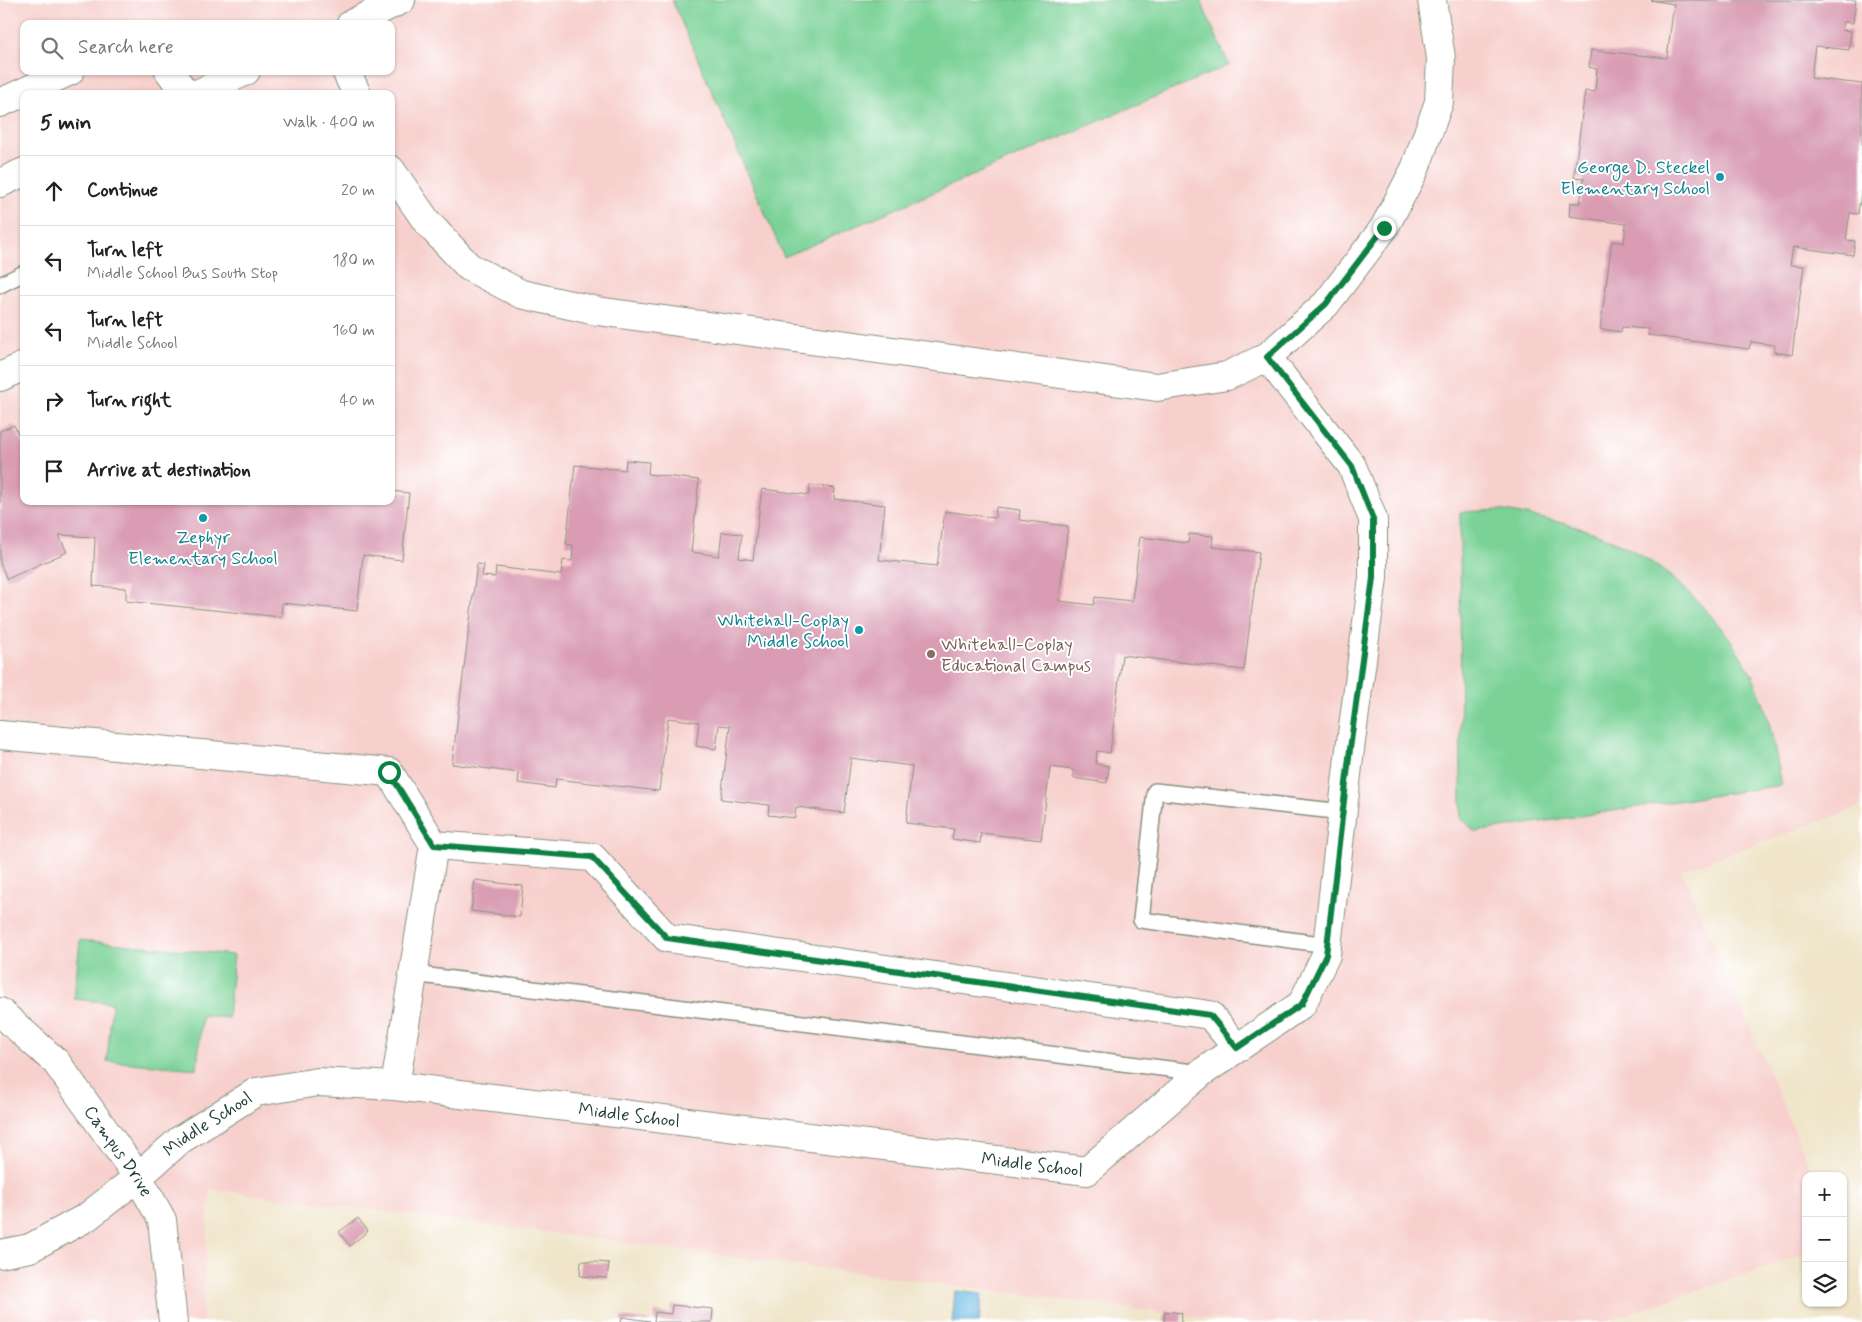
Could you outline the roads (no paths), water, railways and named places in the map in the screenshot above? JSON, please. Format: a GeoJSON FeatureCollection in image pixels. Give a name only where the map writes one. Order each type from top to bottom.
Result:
{"type":"FeatureCollection","features":[{"type":"Feature","properties":{"kind":"street"},"geometry":{"type":"LineString","coordinates":[[359,20],[401,0]]}},
{"type":"Feature","properties":{"kind":"street"},"geometry":{"type":"LineString","coordinates":[[395,180],[427,222],[469,267],[521,294],[597,311],[988,366],[1157,387],[1227,376],[1267,357],[1326,304],[1384,228],[1415,169],[1439,102],[1441,58],[1432,0]]}},
{"type":"Feature","properties":{"kind":"street"},"geometry":{"type":"LineString","coordinates":[[28,90],[61,75]]}},
{"type":"Feature","properties":{"kind":"street"},"geometry":{"type":"LineString","coordinates":[[172,75],[183,90]]}},
{"type":"Feature","properties":{"kind":"street"},"geometry":{"type":"LineString","coordinates":[[206,90],[237,75]]}},
{"type":"Feature","properties":{"kind":"street"},"geometry":{"type":"LineString","coordinates":[[348,75],[355,90]]}},
{"type":"Feature","properties":{"kind":"street"},"geometry":{"type":"LineString","coordinates":[[0,103],[20,94]]}},
{"type":"Feature","properties":{"kind":"street"},"geometry":{"type":"LineString","coordinates":[[0,183],[20,174]]}},
{"type":"Feature","properties":{"kind":"street","name":"Middle School"},"geometry":{"type":"LineString","coordinates":[[0,1254],[30,1248],[79,1221],[138,1177],[180,1140],[256,1092],[318,1082],[394,1086],[1087,1171],[1201,1073],[1302,1004],[1326,955],[1342,812],[1373,578],[1373,519],[1352,466],[1267,357]]}},
{"type":"Feature","properties":{"kind":"street"},"geometry":{"type":"LineString","coordinates":[[0,377],[20,368]]}},
{"type":"Feature","properties":{"kind":"street"},"geometry":{"type":"LineString","coordinates":[[0,735],[389,772],[434,845],[394,1086]]}},
{"type":"Feature","properties":{"kind":"street"},"geometry":{"type":"LineString","coordinates":[[434,845],[592,857],[667,938],[1210,1015],[1237,1048]]}},
{"type":"Feature","properties":{"kind":"street","name":"Campus Drive"},"geometry":{"type":"LineString","coordinates":[[0,1012],[56,1062],[138,1177],[162,1220],[173,1322]]}},
{"type":"Feature","properties":{"kind":"lane"},"geometry":{"type":"LineString","coordinates":[[0,285],[20,275]]}},
{"type":"Feature","properties":{"kind":"lane"},"geometry":{"type":"LineString","coordinates":[[1328,944],[1141,920],[1155,791],[1342,812]]}},
{"type":"Feature","properties":{"kind":"lane"},"geometry":{"type":"LineString","coordinates":[[413,974],[1201,1073]]}},
{"type":"Feature","properties":{"kind":"water"},"geometry":{"type":"Polygon","coordinates":[[[955,1291],[982,1294],[979,1322],[952,1322],[955,1291]]]}},
{"type":"Feature","properties":{"kind":"place","name":"George D. Steckel Elementary School"},"geometry":{"type":"Point","coordinates":[1720,177]}},
{"type":"Feature","properties":{"kind":"place","name":"Zephyr Elementary School"},"geometry":{"type":"Point","coordinates":[203,518]}},
{"type":"Feature","properties":{"kind":"place","name":"Whitehall-Coplay Middle School"},"geometry":{"type":"Point","coordinates":[859,630]}},
{"type":"Feature","properties":{"kind":"place","name":"Whitehall-Coplay Educational Campus"},"geometry":{"type":"Point","coordinates":[931,654]}}]}
